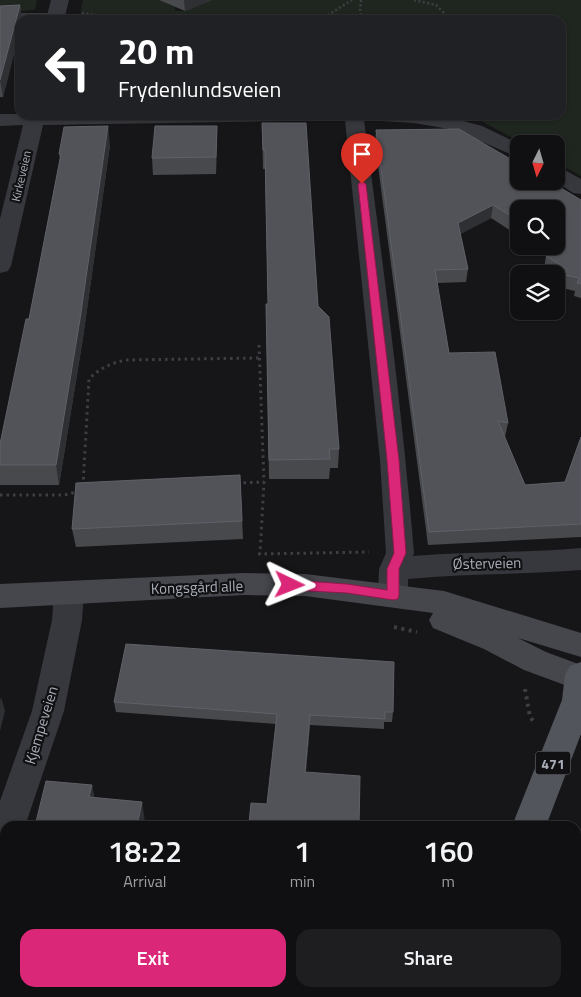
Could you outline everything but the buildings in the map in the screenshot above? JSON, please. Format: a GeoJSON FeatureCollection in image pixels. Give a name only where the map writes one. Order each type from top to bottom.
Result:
{"type":"FeatureCollection","features":[{"type":"Feature","properties":{"kind":"main road","name":"471"},"geometry":{"type":"LineString","coordinates":[[531,821],[580,686]]}},
{"type":"Feature","properties":{"kind":"street"},"geometry":{"type":"LineString","coordinates":[[0,120],[15,119]]}},
{"type":"Feature","properties":{"kind":"street","name":"Kirkeveien"},"geometry":{"type":"LineString","coordinates":[[0,266],[34,120]]}},
{"type":"Feature","properties":{"kind":"street"},"geometry":{"type":"LineString","coordinates":[[354,120],[393,460],[400,553],[393,582]]}},
{"type":"Feature","properties":{"kind":"street"},"geometry":{"type":"LineString","coordinates":[[430,120],[461,125],[478,131],[510,147]]}},
{"type":"Feature","properties":{"kind":"street"},"geometry":{"type":"LineString","coordinates":[[565,178],[581,188]]}},
{"type":"Feature","properties":{"kind":"street","name":"Østerveien"},"geometry":{"type":"LineString","coordinates":[[393,582],[457,563],[548,562],[581,559]]}},
{"type":"Feature","properties":{"kind":"street","name":"Kongsgård alle"},"geometry":{"type":"LineString","coordinates":[[393,582],[425,612],[495,640],[580,686]]}},
{"type":"Feature","properties":{"kind":"street","name":"Kongsgård alle"},"geometry":{"type":"LineString","coordinates":[[0,596],[244,584],[322,587],[393,582],[444,603],[581,645]]}},
{"type":"Feature","properties":{"kind":"street","name":"Kjempeveien"},"geometry":{"type":"LineString","coordinates":[[10,821],[48,711],[67,620],[69,593]]}},
{"type":"Feature","properties":{"kind":"lane"},"geometry":{"type":"LineString","coordinates":[[0,16],[57,11]]}},
{"type":"Feature","properties":{"kind":"path"},"geometry":{"type":"LineString","coordinates":[[328,15],[352,0]]}},
{"type":"Feature","properties":{"kind":"path"},"geometry":{"type":"LineString","coordinates":[[361,0],[361,15]]}},
{"type":"Feature","properties":{"kind":"path"},"geometry":{"type":"LineString","coordinates":[[414,0],[436,5],[444,12],[443,15]]}},
{"type":"Feature","properties":{"kind":"path"},"geometry":{"type":"LineString","coordinates":[[57,11],[86,15]]}},
{"type":"Feature","properties":{"kind":"path"},"geometry":{"type":"LineString","coordinates":[[259,345],[264,482],[260,554]]}},
{"type":"Feature","properties":{"kind":"path"},"geometry":{"type":"LineString","coordinates":[[0,495],[65,495],[83,489],[89,379],[97,370],[108,364],[126,360],[260,358]]}},
{"type":"Feature","properties":{"kind":"path"},"geometry":{"type":"LineString","coordinates":[[235,483],[264,482]]}},
{"type":"Feature","properties":{"kind":"path"},"geometry":{"type":"LineString","coordinates":[[386,625],[421,634]]}},
{"type":"Feature","properties":{"kind":"path"},"geometry":{"type":"LineString","coordinates":[[523,680],[530,717],[537,725]]}},
{"type":"Feature","properties":{"kind":"shaded area"},"geometry":{"type":"Polygon","coordinates":[[[0,0],[37,0],[35,10],[0,12],[0,0]]]}},
{"type":"Feature","properties":{"kind":"shaded area"},"geometry":{"type":"Polygon","coordinates":[[[83,0],[159,0],[175,7],[175,11],[185,11],[212,0],[581,0],[581,176],[565,167],[565,135],[510,136],[479,120],[566,120],[566,15],[80,15],[83,0]]]}},
{"type":"Feature","properties":{"kind":"route"},"geometry":{"type":"LineString","coordinates":[[290,585],[347,589],[393,595],[393,569],[400,553],[393,460],[362,184]]}}]}
